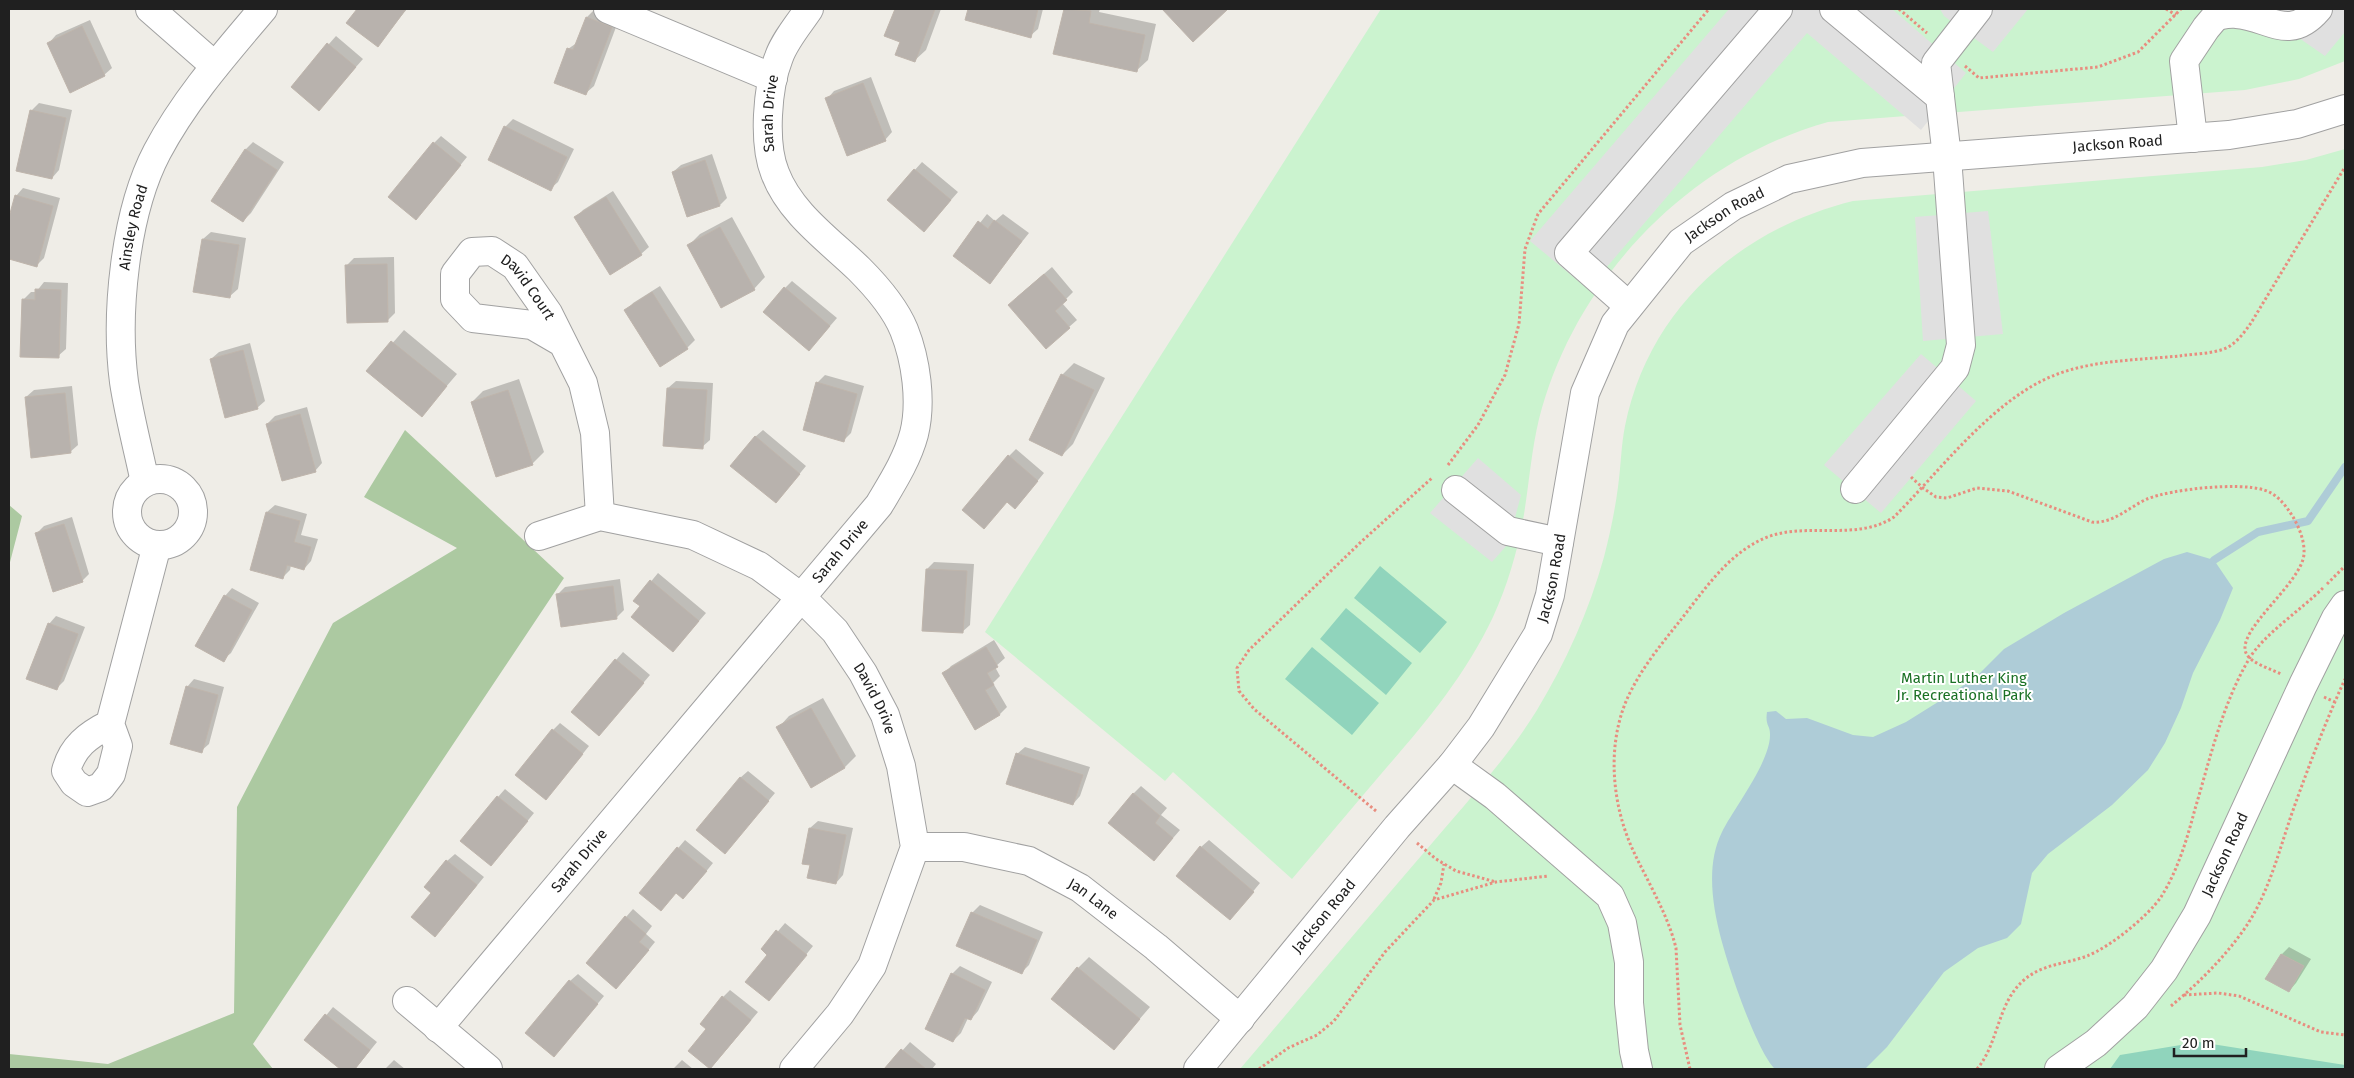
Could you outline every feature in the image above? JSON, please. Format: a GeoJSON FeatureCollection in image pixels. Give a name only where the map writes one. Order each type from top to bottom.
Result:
{"type":"FeatureCollection","features":[{"type":"Feature","properties":{"kind":"street"},"geometry":{"type":"LineString","coordinates":[[150,9],[215,66]]}},
{"type":"Feature","properties":{"kind":"street","name":"Ainsley Road"},"geometry":{"type":"LineString","coordinates":[[146,482],[124,382],[122,339],[124,279],[131,221],[156,153],[182,109],[263,9]]}},
{"type":"Feature","properties":{"kind":"street"},"geometry":{"type":"LineString","coordinates":[[608,9],[774,78]]}},
{"type":"Feature","properties":{"kind":"street","name":"Sarah Drive"},"geometry":{"type":"LineString","coordinates":[[438,1028],[879,505],[900,471],[914,434],[918,395],[914,367],[904,329],[888,305],[860,270],[816,229],[792,203],[774,172],[768,133],[768,98],[779,56],[809,9]]}},
{"type":"Feature","properties":{"kind":"street"},"geometry":{"type":"LineString","coordinates":[[1629,306],[1569,253],[1778,9]]}},
{"type":"Feature","properties":{"kind":"street"},"geometry":{"type":"LineString","coordinates":[[1834,9],[1940,97]]}},
{"type":"Feature","properties":{"kind":"street"},"geometry":{"type":"LineString","coordinates":[[1855,489],[1956,368],[1960,345],[1947,157],[1936,64],[1978,9]]}},
{"type":"Feature","properties":{"kind":"street"},"geometry":{"type":"LineString","coordinates":[[2193,138],[2184,62],[2219,12],[2235,14],[2284,28],[2309,20],[2318,9]]}},
{"type":"Feature","properties":{"kind":"street","name":"Jackson Road"},"geometry":{"type":"LineString","coordinates":[[1198,1069],[1398,827],[1452,765],[1481,727],[1538,634],[1550,595],[1585,393],[1615,324],[1682,242],[1733,206],[1789,179],[1862,163],[2229,135],[2297,124],[2345,109]]}},
{"type":"Feature","properties":{"kind":"street"},"geometry":{"type":"LineString","coordinates":[[563,343],[583,383],[595,433],[600,516]]}},
{"type":"Feature","properties":{"kind":"street"},"geometry":{"type":"LineString","coordinates":[[156,479],[176,483],[184,490],[193,509],[192,519],[181,537],[172,543],[157,545],[140,539],[132,530],[128,520],[127,509],[130,498],[136,489],[146,482],[156,479]]}},
{"type":"Feature","properties":{"kind":"street"},"geometry":{"type":"LineString","coordinates":[[1456,490],[1508,531],[1559,542]]}},
{"type":"Feature","properties":{"kind":"street","name":"David Drive"},"geometry":{"type":"LineString","coordinates":[[539,536],[600,516],[693,535],[759,566],[800,597],[835,631],[864,673],[886,715],[901,766],[915,847],[872,966],[840,1014],[794,1069]]}},
{"type":"Feature","properties":{"kind":"street"},"geometry":{"type":"LineString","coordinates":[[110,724],[157,545]]}},
{"type":"Feature","properties":{"kind":"street","name":"Jackson Road"},"geometry":{"type":"LineString","coordinates":[[2059,1069],[2096,1044],[2136,1007],[2164,970],[2197,915],[2303,685],[2345,605]]}},
{"type":"Feature","properties":{"kind":"street"},"geometry":{"type":"LineString","coordinates":[[1452,765],[1495,796],[1585,872],[1610,896],[1622,923],[1629,962],[1629,1003],[1634,1051],[1638,1069]]}},
{"type":"Feature","properties":{"kind":"street","name":"Jan Lane"},"geometry":{"type":"LineString","coordinates":[[915,847],[964,847],[1029,861],[1080,888],[1156,947],[1240,1020]]}},
{"type":"Feature","properties":{"kind":"street"},"geometry":{"type":"LineString","coordinates":[[406,1001],[488,1069]]}},
{"type":"Feature","properties":{"kind":"path"},"geometry":{"type":"LineString","coordinates":[[1899,9],[1979,78],[2098,67],[2138,52],[2181,9]]}},
{"type":"Feature","properties":{"kind":"path"},"geometry":{"type":"LineString","coordinates":[[2166,9],[2176,15]]}},
{"type":"Feature","properties":{"kind":"path"},"geometry":{"type":"LineString","coordinates":[[1690,1069],[1680,1025],[1677,958],[1673,937],[1656,894],[1632,847],[1617,794],[1614,756],[1617,733],[1627,698],[1633,686],[1670,633],[1711,581],[1736,557],[1764,538],[1795,531],[1868,527],[1885,523],[1894,517],[1987,420],[2013,398],[2052,376],[2067,371],[2105,364],[2192,354],[2223,349],[2232,345],[2251,323],[2345,167]]}},
{"type":"Feature","properties":{"kind":"path"},"geometry":{"type":"LineString","coordinates":[[1911,477],[1932,495],[1942,498],[1977,488],[2008,491],[2092,522],[2108,521],[2148,499],[2169,493],[2196,489],[2255,488],[2275,496],[2293,517],[2300,532],[2304,553],[2299,569],[2250,632],[2245,652],[2250,658],[2335,702]]}},
{"type":"Feature","properties":{"kind":"path"},"geometry":{"type":"LineString","coordinates":[[1977,1069],[1988,1050],[2007,1002],[2022,981],[2044,968],[2090,955],[2136,922],[2159,899],[2176,870],[2214,743],[2236,686],[2250,658],[2345,566]]}},
{"type":"Feature","properties":{"kind":"path"},"geometry":{"type":"LineString","coordinates":[[2166,1010],[2205,975],[2238,937],[2260,903],[2270,883],[2308,767],[2345,679]]}},
{"type":"Feature","properties":{"kind":"path"},"geometry":{"type":"LineString","coordinates":[[1259,1069],[1288,1048],[1317,1035],[1334,1021],[1385,952],[1434,900],[1441,884],[1444,864]]}},
{"type":"Feature","properties":{"kind":"path"},"geometry":{"type":"LineString","coordinates":[[1434,900],[1496,882],[1550,876]]}},
{"type":"Feature","properties":{"kind":"path"},"geometry":{"type":"LineString","coordinates":[[2151,987],[2164,996],[2218,993],[2239,996],[2321,1032],[2345,1035]]}},
{"type":"Feature","properties":{"kind":"green space"},"geometry":{"type":"Polygon","coordinates":[[[1381,9],[2345,9],[2345,61],[2299,79],[2245,90],[1828,122],[1777,140],[1729,165],[1685,196],[1645,233],[1609,274],[1580,319],[1556,368],[1536,431],[1523,520],[1515,557],[1493,617],[1471,658],[1431,714],[1292,879],[1173,772],[1165,781],[985,632],[1381,9]]]}},
{"type":"Feature","properties":{"kind":"green space","name":"Martin Luther King Jr. Recreational Park"},"geometry":{"type":"Polygon","coordinates":[[[2345,149],[2345,1069],[1240,1069],[1485,781],[1537,710],[1576,636],[1598,577],[1614,513],[1625,426],[1637,384],[1655,345],[1678,310],[1706,280],[1738,253],[1773,231],[1812,214],[1853,201],[2262,167],[2306,160],[2345,149]]]}},
{"type":"Feature","properties":{"kind":"green space"},"geometry":{"type":"Polygon","coordinates":[[[405,430],[564,578],[253,1044],[273,1069],[9,1069],[9,1054],[108,1064],[234,1013],[237,807],[333,623],[457,548],[364,497],[405,430]]]}},
{"type":"Feature","properties":{"kind":"green space"},"geometry":{"type":"Polygon","coordinates":[[[9,505],[22,516],[9,566],[9,505]]]}},
{"type":"Feature","properties":{"kind":"green space"},"geometry":{"type":"Polygon","coordinates":[[[1380,566],[1447,622],[1420,653],[1354,598],[1380,566]]]}},
{"type":"Feature","properties":{"kind":"green space"},"geometry":{"type":"Polygon","coordinates":[[[1346,608],[1412,663],[1386,695],[1320,639],[1346,608]]]}},
{"type":"Feature","properties":{"kind":"green space"},"geometry":{"type":"Polygon","coordinates":[[[1312,647],[1379,703],[1352,735],[1285,679],[1312,647]]]}},
{"type":"Feature","properties":{"kind":"green space"},"geometry":{"type":"Polygon","coordinates":[[[2199,1042],[2345,1065],[2345,1069],[2110,1069],[2120,1055],[2199,1042]]]}},
{"type":"Feature","properties":{"kind":"shaded area"},"geometry":{"type":"Polygon","coordinates":[[[1729,9],[1892,9],[1966,73],[1921,130],[1807,33],[1588,289],[1530,241],[1729,9]]]}},
{"type":"Feature","properties":{"kind":"shaded area"},"geometry":{"type":"Polygon","coordinates":[[[1940,9],[2028,9],[1993,52],[1944,16],[1940,9]]]}},
{"type":"Feature","properties":{"kind":"shaded area"},"geometry":{"type":"Polygon","coordinates":[[[2257,9],[2345,9],[2345,32],[2325,56],[2257,9]]]}},
{"type":"Feature","properties":{"kind":"shaded area"},"geometry":{"type":"Polygon","coordinates":[[[1988,211],[2003,334],[1923,341],[1915,217],[1988,211]]]}},
{"type":"Feature","properties":{"kind":"shaded area"},"geometry":{"type":"Polygon","coordinates":[[[1921,354],[1976,401],[1881,513],[1824,465],[1921,354]]]}},
{"type":"Feature","properties":{"kind":"shaded area"},"geometry":{"type":"Polygon","coordinates":[[[1478,458],[1521,495],[1508,544],[1492,562],[1430,513],[1478,458]]]}},
{"type":"Feature","properties":{"kind":"water"},"geometry":{"type":"Polygon","coordinates":[[[2187,552],[2214,560],[2233,588],[2220,620],[2193,673],[2181,708],[2165,743],[2148,770],[2112,805],[2048,854],[2032,873],[2021,924],[2007,938],[1978,948],[1944,972],[1887,1047],[1865,1069],[1775,1069],[1765,1055],[1750,1023],[1726,956],[1716,914],[1712,871],[1715,851],[1722,832],[1765,757],[1770,734],[1767,712],[1776,711],[1786,719],[1807,718],[1853,735],[1873,737],[1906,722],[1938,702],[1976,677],[2004,649],[2064,613],[2164,559],[2187,552]]]}},
{"type":"Feature","properties":{"kind":"building"},"geometry":{"type":"Polygon","coordinates":[[[357,9],[406,9],[378,47],[346,23],[357,9]]]}},
{"type":"Feature","properties":{"kind":"building"},"geometry":{"type":"Polygon","coordinates":[[[895,9],[935,9],[915,62],[895,55],[900,42],[884,36],[895,9]]]}},
{"type":"Feature","properties":{"kind":"building"},"geometry":{"type":"Polygon","coordinates":[[[968,9],[1038,9],[1031,38],[965,20],[968,9]]]}},
{"type":"Feature","properties":{"kind":"building"},"geometry":{"type":"Polygon","coordinates":[[[1064,9],[1091,11],[1089,23],[1145,35],[1137,72],[1053,54],[1064,9]]]}},
{"type":"Feature","properties":{"kind":"building"},"geometry":{"type":"Polygon","coordinates":[[[1162,9],[1228,9],[1193,42],[1162,9]]]}},
{"type":"Feature","properties":{"kind":"building"},"geometry":{"type":"Polygon","coordinates":[[[586,17],[612,27],[586,95],[554,83],[567,48],[573,50],[586,17]]]}},
{"type":"Feature","properties":{"kind":"building"},"geometry":{"type":"Polygon","coordinates":[[[82,26],[105,76],[70,93],[47,43],[82,26]]]}},
{"type":"Feature","properties":{"kind":"building"},"geometry":{"type":"Polygon","coordinates":[[[327,43],[356,67],[319,111],[291,87],[327,43]]]}},
{"type":"Feature","properties":{"kind":"building"},"geometry":{"type":"Polygon","coordinates":[[[863,83],[886,141],[847,156],[825,98],[863,83]]]}},
{"type":"Feature","properties":{"kind":"building"},"geometry":{"type":"Polygon","coordinates":[[[30,110],[66,118],[52,179],[16,171],[30,110]]]}},
{"type":"Feature","properties":{"kind":"building"},"geometry":{"type":"Polygon","coordinates":[[[504,126],[567,157],[551,191],[488,160],[504,126]]]}},
{"type":"Feature","properties":{"kind":"building"},"geometry":{"type":"Polygon","coordinates":[[[433,142],[461,165],[416,220],[388,197],[433,142]]]}},
{"type":"Feature","properties":{"kind":"building"},"geometry":{"type":"Polygon","coordinates":[[[245,149],[277,170],[243,222],[211,201],[245,149]]]}},
{"type":"Feature","properties":{"kind":"building"},"geometry":{"type":"Polygon","coordinates":[[[705,160],[720,206],[687,217],[672,172],[705,160]]]}},
{"type":"Feature","properties":{"kind":"building"},"geometry":{"type":"Polygon","coordinates":[[[914,169],[951,200],[924,232],[887,200],[914,169]]]}},
{"type":"Feature","properties":{"kind":"building"},"geometry":{"type":"Polygon","coordinates":[[[15,195],[53,206],[37,267],[9,259],[9,217],[15,195]]]}},
{"type":"Feature","properties":{"kind":"building"},"geometry":{"type":"Polygon","coordinates":[[[606,197],[642,255],[610,275],[574,217],[606,197]]]}},
{"type":"Feature","properties":{"kind":"building"},"geometry":{"type":"Polygon","coordinates":[[[994,220],[1022,241],[990,284],[953,256],[978,221],[988,229],[994,220]]]}},
{"type":"Feature","properties":{"kind":"building"},"geometry":{"type":"Polygon","coordinates":[[[720,227],[755,290],[721,308],[687,245],[720,227]]]}},
{"type":"Feature","properties":{"kind":"building"},"geometry":{"type":"Polygon","coordinates":[[[202,239],[239,245],[230,298],[193,292],[202,239]]]}},
{"type":"Feature","properties":{"kind":"building"},"geometry":{"type":"Polygon","coordinates":[[[387,264],[388,322],[347,323],[345,265],[387,264]]]}},
{"type":"Feature","properties":{"kind":"building"},"geometry":{"type":"Polygon","coordinates":[[[1044,274],[1067,300],[1055,311],[1070,328],[1046,349],[1008,305],[1044,274]]]}},
{"type":"Feature","properties":{"kind":"building"},"geometry":{"type":"Polygon","coordinates":[[[784,287],[830,326],[809,351],[763,312],[784,287]]]}},
{"type":"Feature","properties":{"kind":"building"},"geometry":{"type":"Polygon","coordinates":[[[35,289],[61,290],[59,358],[20,357],[22,299],[35,300],[35,289]]]}},
{"type":"Feature","properties":{"kind":"building"},"geometry":{"type":"Polygon","coordinates":[[[652,292],[688,349],[660,367],[624,310],[652,292]]]}},
{"type":"Feature","properties":{"kind":"building"},"geometry":{"type":"Polygon","coordinates":[[[391,341],[447,386],[422,417],[366,371],[391,341]]]}},
{"type":"Feature","properties":{"kind":"building"},"geometry":{"type":"Polygon","coordinates":[[[243,350],[258,409],[225,418],[210,359],[243,350]]]}},
{"type":"Feature","properties":{"kind":"building"},"geometry":{"type":"Polygon","coordinates":[[[1061,374],[1094,390],[1062,456],[1029,440],[1061,374]]]}},
{"type":"Feature","properties":{"kind":"building"},"geometry":{"type":"Polygon","coordinates":[[[816,382],[857,394],[844,442],[803,430],[816,382]]]}},
{"type":"Feature","properties":{"kind":"building"},"geometry":{"type":"Polygon","coordinates":[[[667,388],[707,390],[703,449],[663,446],[667,388]]]}},
{"type":"Feature","properties":{"kind":"building"},"geometry":{"type":"Polygon","coordinates":[[[508,390],[533,465],[496,477],[471,402],[508,390]]]}},
{"type":"Feature","properties":{"kind":"building"},"geometry":{"type":"Polygon","coordinates":[[[65,393],[71,453],[31,458],[25,397],[65,393]]]}},
{"type":"Feature","properties":{"kind":"building"},"geometry":{"type":"Polygon","coordinates":[[[300,414],[316,472],[282,481],[266,424],[300,414]]]}},
{"type":"Feature","properties":{"kind":"building"},"geometry":{"type":"Polygon","coordinates":[[[755,436],[800,474],[776,503],[730,466],[755,436]]]}},
{"type":"Feature","properties":{"kind":"building"},"geometry":{"type":"Polygon","coordinates":[[[1008,455],[1038,481],[1015,509],[1007,502],[984,529],[962,510],[1008,455]]]}},
{"type":"Feature","properties":{"kind":"building"},"geometry":{"type":"Polygon","coordinates":[[[266,512],[300,521],[294,542],[311,547],[304,570],[287,565],[283,579],[250,570],[266,512]]]}},
{"type":"Feature","properties":{"kind":"building"},"geometry":{"type":"Polygon","coordinates":[[[64,524],[83,582],[53,592],[35,533],[64,524]]]}},
{"type":"Feature","properties":{"kind":"building"},"geometry":{"type":"Polygon","coordinates":[[[926,569],[967,571],[963,633],[922,631],[926,569]]]}},
{"type":"Feature","properties":{"kind":"building"},"geometry":{"type":"Polygon","coordinates":[[[650,580],[699,621],[673,652],[631,617],[640,606],[633,601],[650,580]]]}},
{"type":"Feature","properties":{"kind":"building"},"geometry":{"type":"Polygon","coordinates":[[[613,586],[617,619],[561,627],[556,594],[613,586]]]}},
{"type":"Feature","properties":{"kind":"building"},"geometry":{"type":"Polygon","coordinates":[[[224,595],[252,610],[224,662],[195,646],[224,595]]]}},
{"type":"Feature","properties":{"kind":"building"},"geometry":{"type":"Polygon","coordinates":[[[48,623],[78,634],[57,690],[26,679],[48,623]]]}},
{"type":"Feature","properties":{"kind":"building"},"geometry":{"type":"Polygon","coordinates":[[[986,647],[998,667],[987,673],[994,685],[985,690],[1000,715],[975,730],[942,673],[986,647]]]}},
{"type":"Feature","properties":{"kind":"building"},"geometry":{"type":"Polygon","coordinates":[[[615,659],[644,683],[599,736],[571,712],[615,659]]]}},
{"type":"Feature","properties":{"kind":"building"},"geometry":{"type":"Polygon","coordinates":[[[186,686],[218,695],[202,753],[170,744],[186,686]]]}},
{"type":"Feature","properties":{"kind":"building"},"geometry":{"type":"Polygon","coordinates":[[[811,708],[845,768],[811,788],[776,727],[811,708]]]}},
{"type":"Feature","properties":{"kind":"building"},"geometry":{"type":"Polygon","coordinates":[[[552,729],[583,754],[546,800],[515,775],[552,729]]]}},
{"type":"Feature","properties":{"kind":"building"},"geometry":{"type":"Polygon","coordinates":[[[1016,753],[1083,775],[1073,805],[1006,784],[1016,753]]]}},
{"type":"Feature","properties":{"kind":"building"},"geometry":{"type":"Polygon","coordinates":[[[740,777],[769,801],[725,854],[696,830],[740,777]]]}},
{"type":"Feature","properties":{"kind":"building"},"geometry":{"type":"Polygon","coordinates":[[[1133,793],[1160,816],[1155,823],[1173,838],[1154,861],[1108,823],[1133,793]]]}},
{"type":"Feature","properties":{"kind":"building"},"geometry":{"type":"Polygon","coordinates":[[[497,796],[528,821],[491,866],[460,841],[497,796]]]}},
{"type":"Feature","properties":{"kind":"building"},"geometry":{"type":"Polygon","coordinates":[[[809,828],[846,835],[836,884],[807,878],[810,865],[802,864],[809,828]]]}},
{"type":"Feature","properties":{"kind":"building"},"geometry":{"type":"Polygon","coordinates":[[[1200,846],[1254,892],[1230,920],[1176,876],[1200,846]]]}},
{"type":"Feature","properties":{"kind":"building"},"geometry":{"type":"Polygon","coordinates":[[[677,847],[707,871],[683,899],[676,893],[661,911],[639,893],[677,847]]]}},
{"type":"Feature","properties":{"kind":"building"},"geometry":{"type":"Polygon","coordinates":[[[446,860],[477,885],[435,937],[411,917],[431,893],[424,887],[446,860]]]}},
{"type":"Feature","properties":{"kind":"building"},"geometry":{"type":"Polygon","coordinates":[[[971,912],[1037,940],[1022,974],[956,946],[971,912]]]}},
{"type":"Feature","properties":{"kind":"building"},"geometry":{"type":"Polygon","coordinates":[[[625,916],[646,934],[639,942],[649,950],[616,989],[586,963],[625,916]]]}},
{"type":"Feature","properties":{"kind":"building"},"geometry":{"type":"Polygon","coordinates":[[[776,930],[807,955],[769,1001],[745,982],[767,955],[761,949],[776,930]]]}},
{"type":"Feature","properties":{"kind":"building"},"geometry":{"type":"Polygon","coordinates":[[[2281,954],[2304,966],[2289,992],[2265,979],[2281,954]]]}},
{"type":"Feature","properties":{"kind":"building"},"geometry":{"type":"Polygon","coordinates":[[[1077,967],[1140,1019],[1114,1050],[1051,999],[1077,967]]]}},
{"type":"Feature","properties":{"kind":"building"},"geometry":{"type":"Polygon","coordinates":[[[951,973],[985,990],[971,1020],[965,1018],[953,1042],[925,1029],[951,973]]]}},
{"type":"Feature","properties":{"kind":"building"},"geometry":{"type":"Polygon","coordinates":[[[569,980],[598,1004],[554,1057],[525,1033],[569,980]]]}},
{"type":"Feature","properties":{"kind":"building"},"geometry":{"type":"Polygon","coordinates":[[[722,996],[751,1020],[710,1069],[688,1051],[706,1029],[700,1024],[722,996]]]}},
{"type":"Feature","properties":{"kind":"building"},"geometry":{"type":"Polygon","coordinates":[[[325,1014],[370,1050],[355,1069],[340,1069],[304,1040],[325,1014]]]}},
{"type":"Feature","properties":{"kind":"building"},"geometry":{"type":"Polygon","coordinates":[[[901,1049],[926,1069],[884,1069],[901,1049]]]}},
{"type":"Feature","properties":{"kind":"waterway"},"geometry":{"type":"LineString","coordinates":[[2214,560],[2258,532],[2308,521],[2345,467]]}}]}
